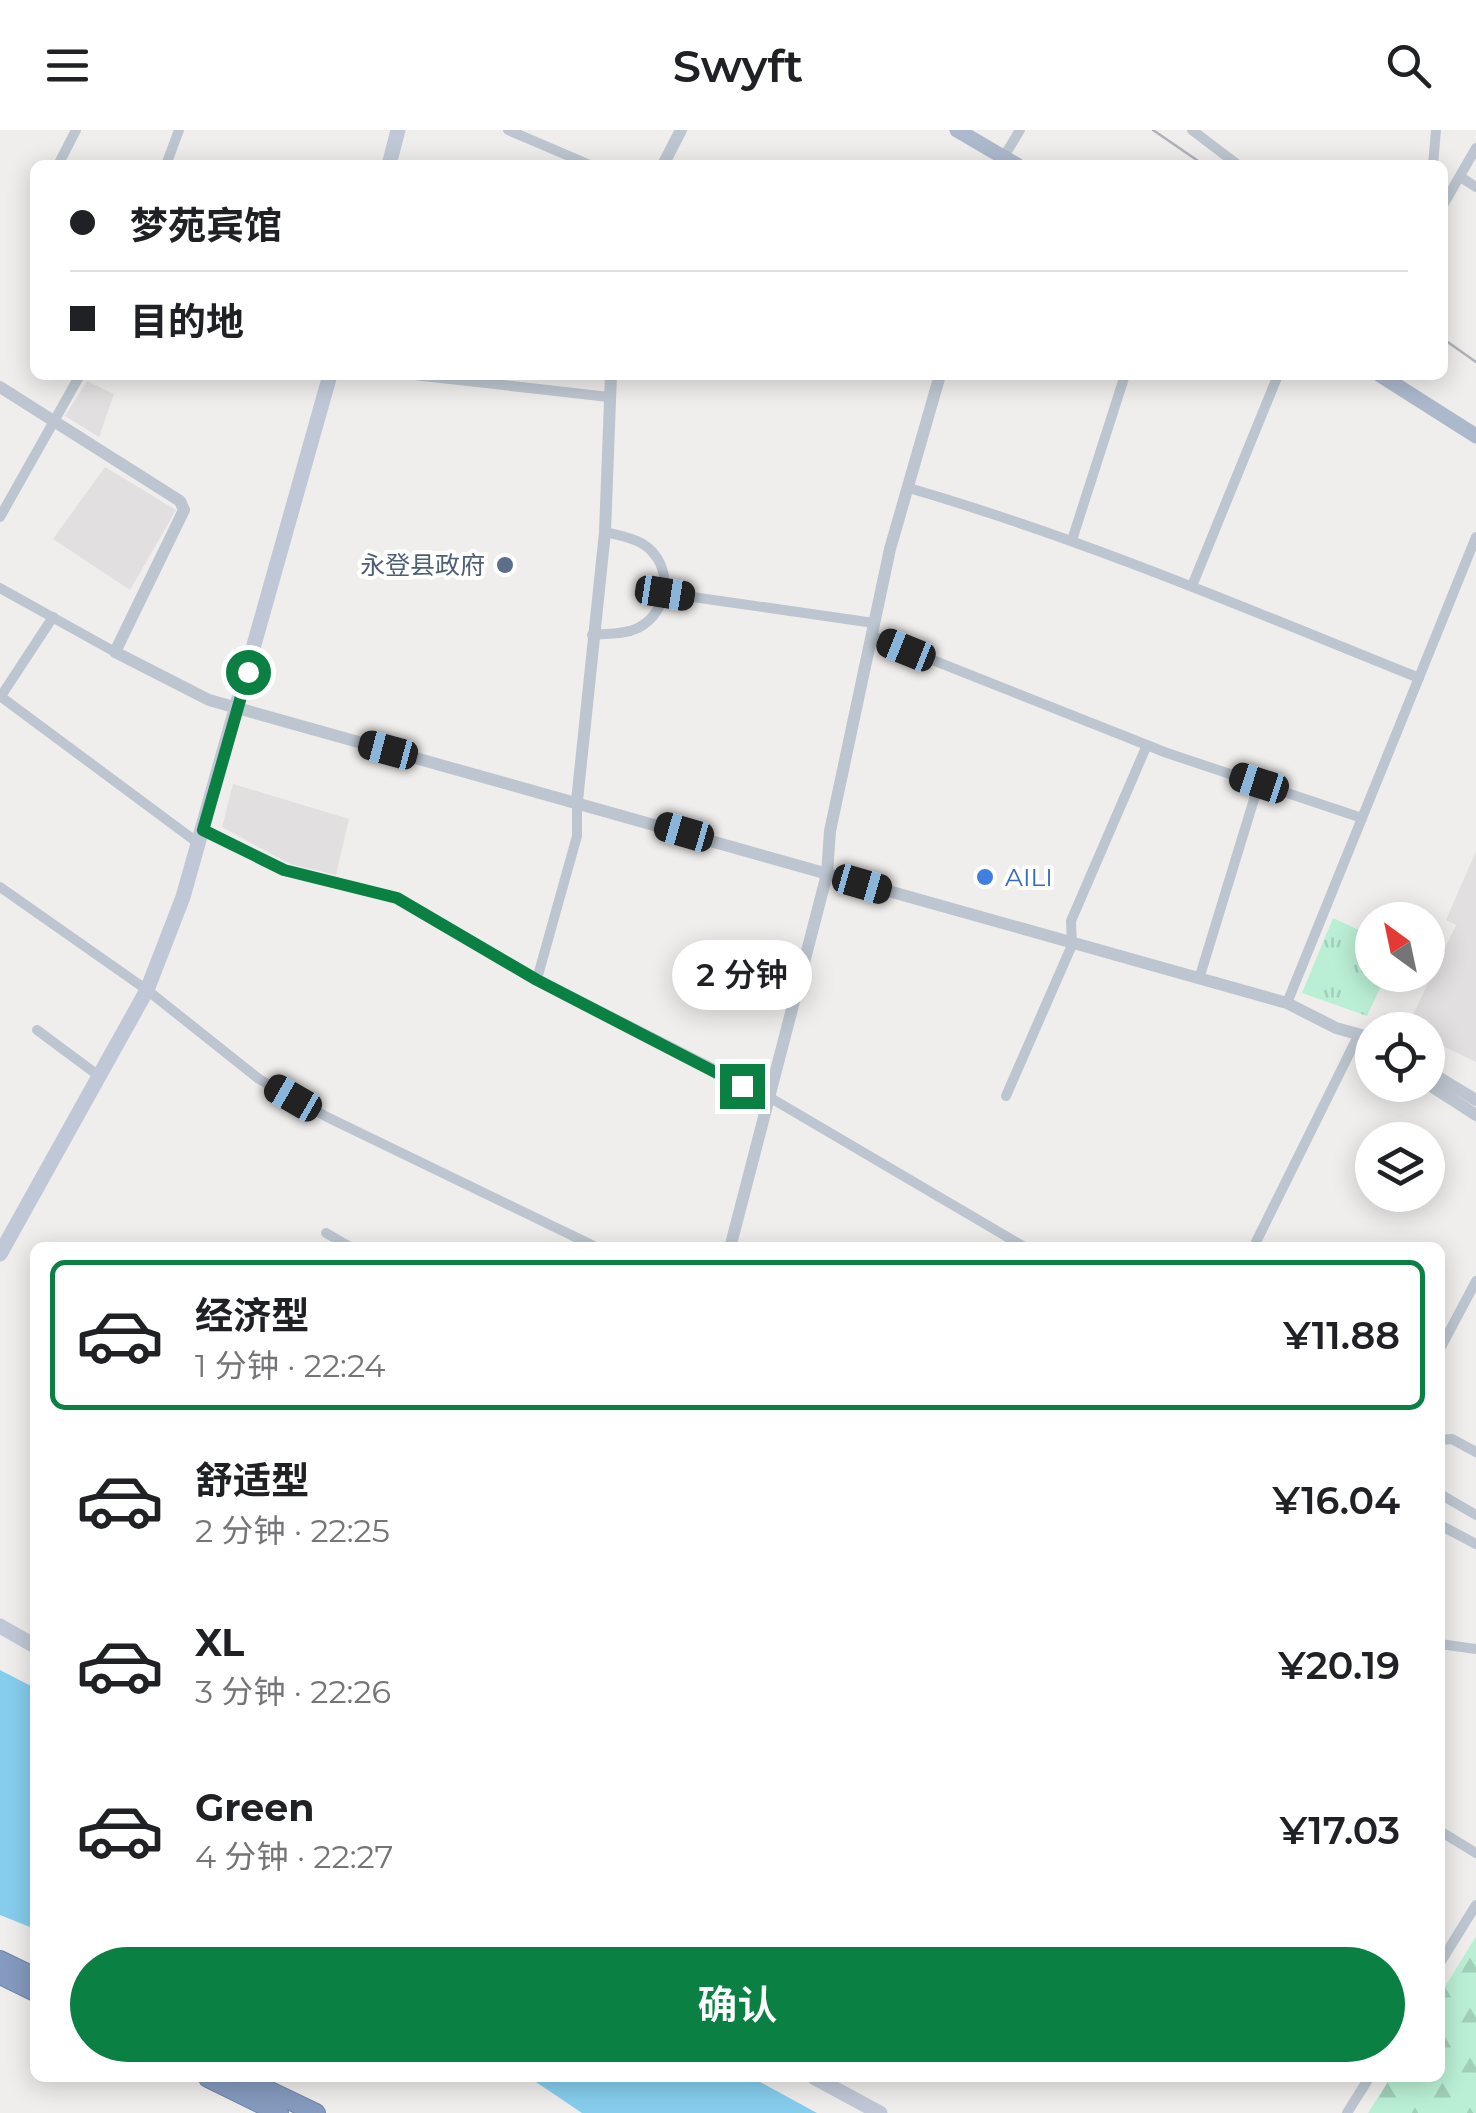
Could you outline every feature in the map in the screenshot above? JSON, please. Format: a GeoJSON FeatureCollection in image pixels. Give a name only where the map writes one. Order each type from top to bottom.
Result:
{"type":"FeatureCollection","features":[{"type":"Feature","properties":{"kind":"highway"},"geometry":{"type":"LineString","coordinates":[[1,1965],[30,1975]]}},
{"type":"Feature","properties":{"kind":"highway"},"geometry":{"type":"LineString","coordinates":[[1,1965],[30,1988]]}},
{"type":"Feature","properties":{"kind":"highway"},"geometry":{"type":"LineString","coordinates":[[216,2082],[279,2113]]}},
{"type":"Feature","properties":{"kind":"highway"},"geometry":{"type":"LineString","coordinates":[[251,2082],[316,2113]]}},
{"type":"Feature","properties":{"kind":"main road"},"geometry":{"type":"LineString","coordinates":[[389,160],[398,130]]}},
{"type":"Feature","properties":{"kind":"main road"},"geometry":{"type":"LineString","coordinates":[[957,130],[1004,160]]}},
{"type":"Feature","properties":{"kind":"main road"},"geometry":{"type":"LineString","coordinates":[[0,1254],[147,990],[201,836],[329,380]]}},
{"type":"Feature","properties":{"kind":"main road"},"geometry":{"type":"LineString","coordinates":[[1388,380],[1476,436]]}},
{"type":"Feature","properties":{"kind":"main road"},"geometry":{"type":"LineString","coordinates":[[0,1626],[30,1643]]}},
{"type":"Feature","properties":{"kind":"main road"},"geometry":{"type":"LineString","coordinates":[[823,2082],[880,2113]]}},
{"type":"Feature","properties":{"kind":"street"},"geometry":{"type":"LineString","coordinates":[[61,160],[76,130]]}},
{"type":"Feature","properties":{"kind":"street"},"geometry":{"type":"LineString","coordinates":[[168,160],[179,130]]}},
{"type":"Feature","properties":{"kind":"street"},"geometry":{"type":"LineString","coordinates":[[508,130],[578,160]]}},
{"type":"Feature","properties":{"kind":"street"},"geometry":{"type":"LineString","coordinates":[[666,160],[680,130]]}},
{"type":"Feature","properties":{"kind":"street"},"geometry":{"type":"LineString","coordinates":[[1008,160],[1020,130]]}},
{"type":"Feature","properties":{"kind":"street"},"geometry":{"type":"LineString","coordinates":[[1192,130],[1231,160]]}},
{"type":"Feature","properties":{"kind":"street"},"geometry":{"type":"LineString","coordinates":[[1433,160],[1436,130]]}},
{"type":"Feature","properties":{"kind":"street"},"geometry":{"type":"LineString","coordinates":[[1448,198],[1476,148]]}},
{"type":"Feature","properties":{"kind":"street"},"geometry":{"type":"LineString","coordinates":[[1462,178],[1476,187]]}},
{"type":"Feature","properties":{"kind":"street"},"geometry":{"type":"LineString","coordinates":[[0,517],[77,380]]}},
{"type":"Feature","properties":{"kind":"street"},"geometry":{"type":"LineString","coordinates":[[458,380],[608,397]]}},
{"type":"Feature","properties":{"kind":"street"},"geometry":{"type":"LineString","coordinates":[[537,980],[577,836],[592,635],[605,532],[610,380]]}},
{"type":"Feature","properties":{"kind":"street"},"geometry":{"type":"LineString","coordinates":[[732,1242],[827,874],[830,830],[873,630],[939,380]]}},
{"type":"Feature","properties":{"kind":"street"},"geometry":{"type":"LineString","coordinates":[[1072,540],[1123,380]]}},
{"type":"Feature","properties":{"kind":"street"},"geometry":{"type":"LineString","coordinates":[[1192,586],[1276,380]]}},
{"type":"Feature","properties":{"kind":"street"},"geometry":{"type":"LineString","coordinates":[[0,386],[169,493],[184,510],[116,652]]}},
{"type":"Feature","properties":{"kind":"street"},"geometry":{"type":"LineString","coordinates":[[909,488],[1072,540],[1419,678]]}},
{"type":"Feature","properties":{"kind":"street"},"geometry":{"type":"LineString","coordinates":[[592,635],[642,626],[654,615],[665,593],[663,570],[651,551],[632,538],[605,532]]}},
{"type":"Feature","properties":{"kind":"street"},"geometry":{"type":"LineString","coordinates":[[1286,1003],[1476,537]]}},
{"type":"Feature","properties":{"kind":"street"},"geometry":{"type":"LineString","coordinates":[[0,588],[209,700],[1286,1003],[1355,1032]]}},
{"type":"Feature","properties":{"kind":"street"},"geometry":{"type":"LineString","coordinates":[[665,593],[873,630],[1147,745],[1362,818]]}},
{"type":"Feature","properties":{"kind":"street"},"geometry":{"type":"LineString","coordinates":[[53,618],[0,696],[201,836],[284,870],[397,898],[537,980],[769,1096],[1016,1242]]}},
{"type":"Feature","properties":{"kind":"street"},"geometry":{"type":"LineString","coordinates":[[1006,1096],[1072,944],[1070,921],[1147,745]]}},
{"type":"Feature","properties":{"kind":"street"},"geometry":{"type":"LineString","coordinates":[[1199,979],[1259,783]]}},
{"type":"Feature","properties":{"kind":"street"},"geometry":{"type":"LineString","coordinates":[[0,886],[147,990],[260,1079],[327,1118],[585,1242]]}},
{"type":"Feature","properties":{"kind":"street"},"geometry":{"type":"LineString","coordinates":[[37,1030],[99,1076]]}},
{"type":"Feature","properties":{"kind":"street"},"geometry":{"type":"LineString","coordinates":[[1255,1242],[1355,1057]]}},
{"type":"Feature","properties":{"kind":"street"},"geometry":{"type":"LineString","coordinates":[[1445,1081],[1476,1100]]}},
{"type":"Feature","properties":{"kind":"street"},"geometry":{"type":"LineString","coordinates":[[1445,1095],[1476,1114]]}},
{"type":"Feature","properties":{"kind":"street"},"geometry":{"type":"LineString","coordinates":[[326,1233],[342,1242]]}},
{"type":"Feature","properties":{"kind":"street"},"geometry":{"type":"LineString","coordinates":[[1445,1340],[1476,1281]]}},
{"type":"Feature","properties":{"kind":"street"},"geometry":{"type":"LineString","coordinates":[[1445,1440],[1452,1439],[1476,1452]]}},
{"type":"Feature","properties":{"kind":"street"},"geometry":{"type":"LineString","coordinates":[[1445,1497],[1476,1515]]}},
{"type":"Feature","properties":{"kind":"street"},"geometry":{"type":"LineString","coordinates":[[1445,1528],[1476,1544]]}},
{"type":"Feature","properties":{"kind":"street"},"geometry":{"type":"LineString","coordinates":[[1445,1645],[1476,1650]]}},
{"type":"Feature","properties":{"kind":"street"},"geometry":{"type":"LineString","coordinates":[[1445,1834],[1476,1853]]}},
{"type":"Feature","properties":{"kind":"street"},"geometry":{"type":"LineString","coordinates":[[1445,1955],[1476,1905]]}},
{"type":"Feature","properties":{"kind":"street"},"geometry":{"type":"LineString","coordinates":[[1347,2113],[1366,2082]]}},
{"type":"Feature","properties":{"kind":"shaded area"},"geometry":{"type":"Polygon","coordinates":[[[87,381],[114,394],[99,437],[65,416],[87,381]]]}},
{"type":"Feature","properties":{"kind":"shaded area"},"geometry":{"type":"Polygon","coordinates":[[[105,467],[176,510],[130,590],[53,539],[105,467]]]}},
{"type":"Feature","properties":{"kind":"shaded area"},"geometry":{"type":"Polygon","coordinates":[[[233,784],[349,819],[336,875],[290,864],[222,827],[233,784]]]}},
{"type":"Feature","properties":{"kind":"shaded area"},"geometry":{"type":"Polygon","coordinates":[[[1476,851],[1476,1062],[1445,1047],[1445,1012],[1414,1012],[1424,992],[1445,992],[1445,948],[1456,925],[1446,920],[1476,851]]]}},
{"type":"Feature","properties":{"kind":"green space"},"geometry":{"type":"Polygon","coordinates":[[[1333,918],[1355,928],[1355,992],[1378,992],[1369,1012],[1356,1012],[1302,993],[1333,918]]]}},
{"type":"Feature","properties":{"kind":"green space"},"geometry":{"type":"Polygon","coordinates":[[[1476,1936],[1476,2113],[1368,2113],[1387,2082],[1445,2082],[1445,1987],[1476,1936]]]}},
{"type":"Feature","properties":{"kind":"water"},"geometry":{"type":"Polygon","coordinates":[[[0,1670],[30,1685],[30,1927],[0,1915],[0,1670]]]}},
{"type":"Feature","properties":{"kind":"water"},"geometry":{"type":"Polygon","coordinates":[[[536,2082],[760,2082],[817,2113],[582,2113],[536,2082]]]}},
{"type":"Feature","properties":{"kind":"railway"},"geometry":{"type":"LineString","coordinates":[[1153,130],[1197,160]]}},
{"type":"Feature","properties":{"kind":"railway"},"geometry":{"type":"LineString","coordinates":[[1448,342],[1476,362]]}},
{"type":"Feature","properties":{"kind":"place","name":"永登县政府"},"geometry":{"type":"Point","coordinates":[505,565]}},
{"type":"Feature","properties":{"kind":"place","name":"AILI"},"geometry":{"type":"Point","coordinates":[985,877]}},
{"type":"Feature","properties":{"kind":"route"},"geometry":{"type":"LineString","coordinates":[[248,672],[203,830],[220,835],[284,870],[397,898],[537,980],[742,1086]]}}]}
